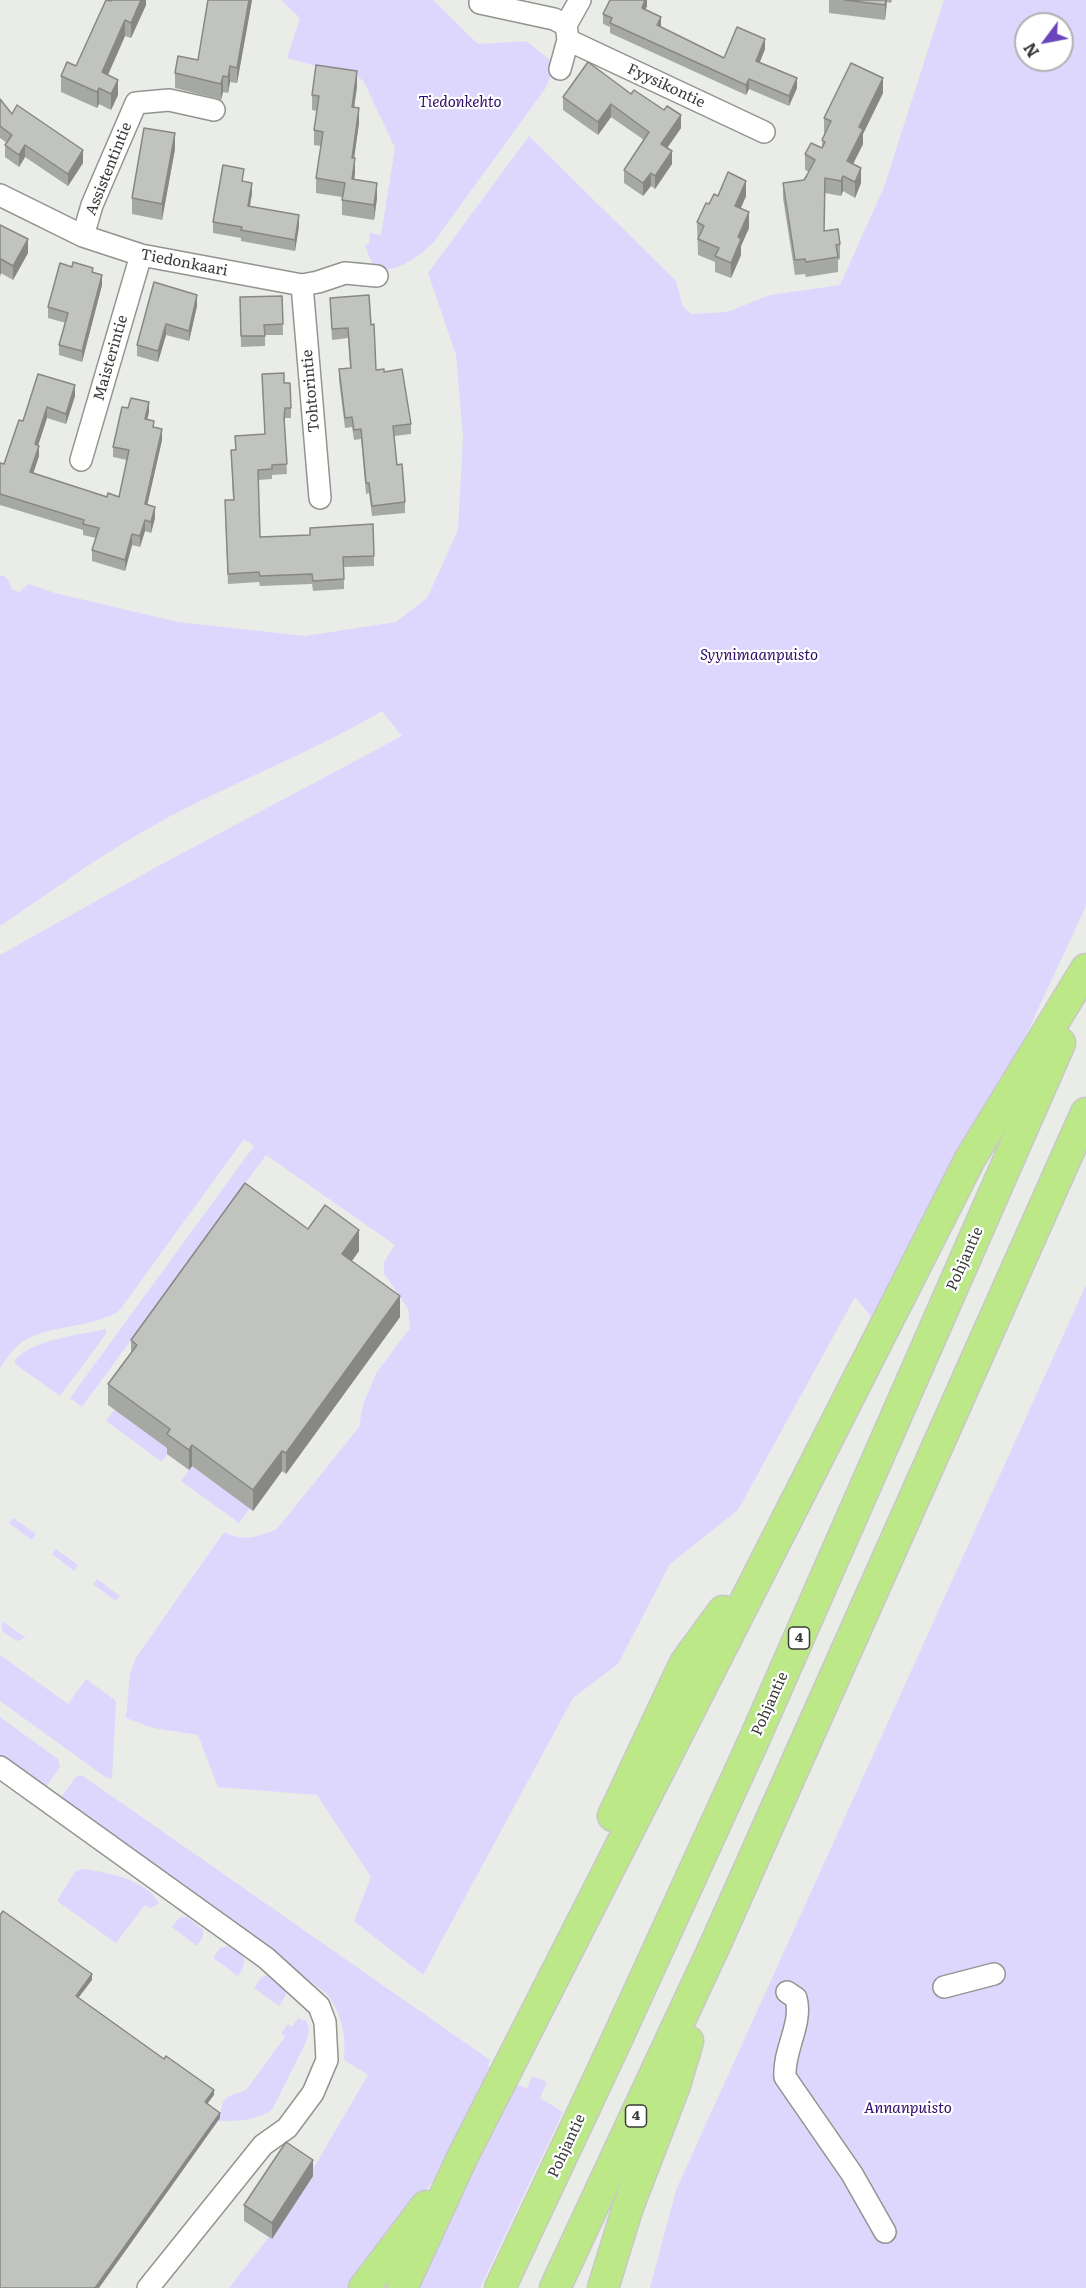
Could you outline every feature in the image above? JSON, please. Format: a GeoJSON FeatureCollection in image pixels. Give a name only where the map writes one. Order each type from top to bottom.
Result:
{"type":"FeatureCollection","features":[{"type":"Feature","properties":{"kind":"highway"},"geometry":{"type":"LineString","coordinates":[[402,2288],[462,2158],[579,1928],[612,1819],[686,1663],[778,1536],[970,1159],[1086,969]]}},
{"type":"Feature","properties":{"kind":"highway","name":"Pohjantie"},"geometry":{"type":"LineString","coordinates":[[500,2288],[754,1740],[1086,982]]}},
{"type":"Feature","properties":{"kind":"highway","name":"4"},"geometry":{"type":"LineString","coordinates":[[555,2288],[656,2075],[1086,1113]]}},
{"type":"Feature","properties":{"kind":"highway"},"geometry":{"type":"LineString","coordinates":[[603,2288],[628,2207],[675,2085],[716,1942]]}},
{"type":"Feature","properties":{"kind":"highway"},"geometry":{"type":"LineString","coordinates":[[364,2288],[462,2158]]}},
{"type":"Feature","properties":{"kind":"street"},"geometry":{"type":"LineString","coordinates":[[560,69],[567,32],[580,0]]}},
{"type":"Feature","properties":{"kind":"street","name":"Fyysikontie"},"geometry":{"type":"LineString","coordinates":[[480,3],[554,19],[567,32],[764,132]]}},
{"type":"Feature","properties":{"kind":"street","name":"Assistentintie"},"geometry":{"type":"LineString","coordinates":[[83,236],[92,205],[136,103],[169,100],[214,110]]}},
{"type":"Feature","properties":{"kind":"street","name":"Tiedonkaari"},"geometry":{"type":"LineString","coordinates":[[0,195],[83,236],[141,255],[302,285],[345,273],[377,276]]}},
{"type":"Feature","properties":{"kind":"street","name":"Maisterintie"},"geometry":{"type":"LineString","coordinates":[[81,460],[141,255]]}},
{"type":"Feature","properties":{"kind":"street","name":"Tohtorintie"},"geometry":{"type":"LineString","coordinates":[[302,285],[320,498]]}},
{"type":"Feature","properties":{"kind":"street"},"geometry":{"type":"LineString","coordinates":[[0,1767],[266,1958],[319,2006],[325,2022],[327,2060],[313,2093],[287,2128],[263,2145],[148,2288]]}},
{"type":"Feature","properties":{"kind":"street"},"geometry":{"type":"LineString","coordinates":[[944,1987],[994,1974]]}},
{"type":"Feature","properties":{"kind":"street"},"geometry":{"type":"LineString","coordinates":[[787,1992],[796,1998],[799,2009],[784,2066],[785,2078],[852,2174],[885,2232]]}},
{"type":"Feature","properties":{"kind":"green space","name":"Tiedonkehto"},"geometry":{"type":"Polygon","coordinates":[[[281,0],[433,0],[478,44],[526,41],[554,63],[545,89],[433,243],[406,263],[391,269],[375,270],[365,246],[369,243],[370,233],[381,235],[395,148],[364,82],[360,78],[287,58],[300,18],[281,0]]]}},
{"type":"Feature","properties":{"kind":"green space","name":"Syynimaanpuisto"},"geometry":{"type":"Polygon","coordinates":[[[944,0],[1086,0],[1086,906],[969,1158],[880,1327],[855,1297],[738,1510],[670,1564],[618,1664],[573,1698],[423,1975],[354,1921],[371,1877],[317,1795],[218,1787],[198,1735],[153,1728],[126,1718],[130,1674],[135,1659],[224,1532],[243,1538],[277,1529],[359,1427],[363,1404],[377,1372],[410,1328],[408,1309],[384,1273],[384,1262],[395,1245],[266,1155],[82,1407],[70,1398],[254,1146],[244,1139],[119,1311],[96,1321],[35,1335],[17,1346],[0,1368],[0,955],[162,864],[402,736],[382,711],[322,744],[167,818],[102,856],[0,926],[0,575],[6,577],[13,590],[19,592],[29,584],[55,593],[178,622],[305,636],[396,622],[427,598],[458,530],[463,437],[456,355],[428,273],[529,136],[676,281],[683,307],[692,314],[727,312],[770,295],[840,285],[884,187],[944,0]]]}},
{"type":"Feature","properties":{"kind":"green space","name":"Annanpuisto"},"geometry":{"type":"Polygon","coordinates":[[[1086,1285],[1086,2288],[650,2288],[676,2190],[1086,1285]]]}},
{"type":"Feature","properties":{"kind":"green space"},"geometry":{"type":"Polygon","coordinates":[[[106,1329],[106,1334],[60,1396],[15,1364],[15,1360],[33,1347],[106,1329]]]}},
{"type":"Feature","properties":{"kind":"green space"},"geometry":{"type":"Polygon","coordinates":[[[115,1409],[170,1450],[162,1462],[106,1421],[115,1409]]]}},
{"type":"Feature","properties":{"kind":"green space"},"geometry":{"type":"Polygon","coordinates":[[[192,1466],[250,1508],[239,1523],[181,1481],[192,1466]]]}},
{"type":"Feature","properties":{"kind":"green space"},"geometry":{"type":"Polygon","coordinates":[[[13,1518],[36,1534],[32,1540],[9,1523],[13,1518]]]}},
{"type":"Feature","properties":{"kind":"green space"},"geometry":{"type":"Polygon","coordinates":[[[56,1549],[78,1565],[74,1571],[52,1554],[56,1549]]]}},
{"type":"Feature","properties":{"kind":"green space"},"geometry":{"type":"Polygon","coordinates":[[[97,1579],[120,1596],[116,1601],[93,1584],[97,1579]]]}},
{"type":"Feature","properties":{"kind":"green space"},"geometry":{"type":"Polygon","coordinates":[[[2,1621],[26,1638],[17,1641],[2,1631],[2,1621]]]}},
{"type":"Feature","properties":{"kind":"green space"},"geometry":{"type":"Polygon","coordinates":[[[0,1655],[68,1704],[86,1679],[115,1700],[112,1779],[107,1778],[0,1701],[0,1655]]]}},
{"type":"Feature","properties":{"kind":"green space"},"geometry":{"type":"Polygon","coordinates":[[[0,1717],[58,1759],[60,1767],[44,1790],[0,1759],[0,1717]]]}},
{"type":"Feature","properties":{"kind":"green space"},"geometry":{"type":"Polygon","coordinates":[[[78,1776],[83,1776],[490,2060],[488,2067],[496,2071],[451,2153],[357,2288],[229,2288],[269,2237],[272,2239],[368,2075],[344,2060],[342,2025],[332,2002],[327,1994],[58,1801],[78,1776]]]}},
{"type":"Feature","properties":{"kind":"green space"},"geometry":{"type":"Polygon","coordinates":[[[81,1869],[125,1878],[146,1889],[159,1904],[150,1908],[145,1905],[116,1943],[57,1901],[75,1872],[81,1869]]]}},
{"type":"Feature","properties":{"kind":"green space"},"geometry":{"type":"Polygon","coordinates":[[[187,1917],[203,1930],[203,1937],[197,1946],[172,1927],[178,1919],[187,1917]]]}},
{"type":"Feature","properties":{"kind":"green space"},"geometry":{"type":"Polygon","coordinates":[[[228,1946],[244,1958],[244,1965],[238,1976],[213,1958],[220,1948],[228,1946]]]}},
{"type":"Feature","properties":{"kind":"green space"},"geometry":{"type":"Polygon","coordinates":[[[267,1975],[284,1985],[286,1995],[279,2006],[254,1988],[261,1978],[267,1975]]]}},
{"type":"Feature","properties":{"kind":"green space"},"geometry":{"type":"Polygon","coordinates":[[[299,2017],[301,2020],[306,2020],[309,2029],[306,2042],[272,2110],[253,2118],[218,2121],[223,2102],[227,2097],[246,2090],[285,2037],[281,2033],[288,2024],[292,2027],[299,2017]]]}},
{"type":"Feature","properties":{"kind":"green space"},"geometry":{"type":"Polygon","coordinates":[[[532,2076],[547,2082],[540,2098],[563,2112],[480,2288],[417,2288],[517,2084],[527,2089],[532,2076]]]}},
{"type":"Feature","properties":{"kind":"building"},"geometry":{"type":"Polygon","coordinates":[[[106,0],[141,0],[131,23],[125,20],[102,72],[118,80],[111,94],[99,88],[97,92],[61,76],[67,62],[76,66],[106,0]]]}},
{"type":"Feature","properties":{"kind":"building"},"geometry":{"type":"Polygon","coordinates":[[[208,0],[249,0],[237,68],[230,66],[228,77],[223,76],[221,84],[175,73],[178,56],[198,60],[208,0]]]}},
{"type":"Feature","properties":{"kind":"building"},"geometry":{"type":"Polygon","coordinates":[[[610,0],[645,0],[642,8],[661,17],[657,25],[724,58],[737,27],[765,39],[756,61],[797,78],[789,96],[749,79],[746,85],[610,23],[612,18],[603,14],[610,0]]]}},
{"type":"Feature","properties":{"kind":"building"},"geometry":{"type":"Polygon","coordinates":[[[845,0],[886,0],[885,5],[845,0]]]}},
{"type":"Feature","properties":{"kind":"building"},"geometry":{"type":"Polygon","coordinates":[[[588,62],[631,94],[634,90],[664,110],[667,106],[681,115],[661,144],[672,151],[655,176],[651,173],[643,183],[624,170],[649,132],[611,104],[598,122],[563,97],[588,62]]]}},
{"type":"Feature","properties":{"kind":"building"},"geometry":{"type":"Polygon","coordinates":[[[851,63],[883,78],[859,127],[863,129],[847,161],[861,168],[855,182],[843,176],[841,181],[825,178],[824,231],[838,229],[840,244],[836,245],[838,257],[806,262],[805,259],[795,260],[783,183],[804,180],[807,175],[815,160],[805,154],[811,143],[822,148],[825,142],[822,140],[831,121],[824,118],[851,63]]]}},
{"type":"Feature","properties":{"kind":"building"},"geometry":{"type":"Polygon","coordinates":[[[316,65],[357,71],[352,107],[359,108],[352,158],[355,158],[352,179],[377,183],[374,205],[342,200],[345,183],[316,178],[323,132],[314,130],[319,96],[312,95],[316,65]]]}},
{"type":"Feature","properties":{"kind":"building"},"geometry":{"type":"Polygon","coordinates":[[[0,99],[12,114],[17,105],[83,150],[68,174],[25,145],[19,155],[5,145],[12,135],[0,126],[0,99]]]}},
{"type":"Feature","properties":{"kind":"building"},"geometry":{"type":"Polygon","coordinates":[[[144,128],[175,133],[162,204],[132,198],[144,128]]]}},
{"type":"Feature","properties":{"kind":"building"},"geometry":{"type":"Polygon","coordinates":[[[223,165],[244,169],[242,181],[252,183],[248,206],[299,215],[295,240],[241,230],[242,227],[213,222],[223,165]]]}},
{"type":"Feature","properties":{"kind":"building"},"geometry":{"type":"Polygon","coordinates":[[[728,172],[746,181],[735,206],[749,212],[738,237],[741,239],[731,263],[715,256],[719,248],[698,239],[704,226],[697,222],[706,203],[709,204],[714,194],[718,196],[728,172]]]}},
{"type":"Feature","properties":{"kind":"building"},"geometry":{"type":"Polygon","coordinates":[[[0,225],[28,239],[13,266],[1,259],[0,261],[0,225]]]}},
{"type":"Feature","properties":{"kind":"building"},"geometry":{"type":"Polygon","coordinates":[[[73,262],[93,268],[92,272],[102,275],[82,351],[59,345],[68,313],[48,307],[60,263],[72,267],[73,262]]]}},
{"type":"Feature","properties":{"kind":"building"},"geometry":{"type":"Polygon","coordinates":[[[154,282],[197,295],[189,331],[166,324],[158,351],[137,345],[154,282]]]}},
{"type":"Feature","properties":{"kind":"building"},"geometry":{"type":"Polygon","coordinates":[[[369,295],[371,325],[374,324],[376,370],[384,369],[384,372],[402,369],[411,424],[393,426],[397,465],[402,464],[405,502],[372,506],[369,483],[366,483],[361,429],[354,430],[352,417],[345,418],[339,369],[351,368],[348,328],[332,329],[330,298],[369,295]]]}},
{"type":"Feature","properties":{"kind":"building"},"geometry":{"type":"Polygon","coordinates":[[[282,296],[283,324],[264,325],[265,336],[241,336],[240,297],[282,296]]]}},
{"type":"Feature","properties":{"kind":"building"},"geometry":{"type":"Polygon","coordinates":[[[284,373],[284,383],[290,383],[291,408],[285,408],[284,418],[287,464],[272,465],[272,469],[258,470],[260,537],[310,535],[310,528],[373,524],[374,556],[343,557],[344,579],[313,581],[312,574],[260,576],[259,572],[228,574],[225,500],[234,500],[231,450],[236,450],[235,436],[265,434],[262,374],[284,373]]]}},
{"type":"Feature","properties":{"kind":"building"},"geometry":{"type":"Polygon","coordinates":[[[38,374],[75,385],[66,414],[47,407],[35,444],[39,446],[30,472],[107,497],[108,493],[119,497],[129,450],[113,447],[122,407],[128,408],[131,398],[149,402],[145,419],[154,421],[153,427],[162,429],[145,504],[155,507],[151,522],[145,520],[140,536],[132,534],[125,560],[92,550],[99,528],[83,524],[84,520],[0,494],[0,463],[4,464],[19,420],[23,421],[38,374]]]}},
{"type":"Feature","properties":{"kind":"building"},"geometry":{"type":"Polygon","coordinates":[[[245,1183],[308,1229],[325,1205],[359,1230],[342,1254],[400,1296],[286,1453],[282,1451],[253,1490],[192,1445],[189,1450],[167,1434],[170,1429],[108,1384],[137,1345],[131,1340],[245,1183]]]}},
{"type":"Feature","properties":{"kind":"building"},"geometry":{"type":"Polygon","coordinates":[[[3,1911],[92,1974],[76,1996],[164,2059],[166,2056],[214,2090],[205,2102],[220,2113],[95,2288],[0,2288],[0,1915],[3,1911]]]}},
{"type":"Feature","properties":{"kind":"building"},"geometry":{"type":"Polygon","coordinates":[[[286,2142],[313,2160],[272,2223],[244,2205],[286,2142]]]}}]}
